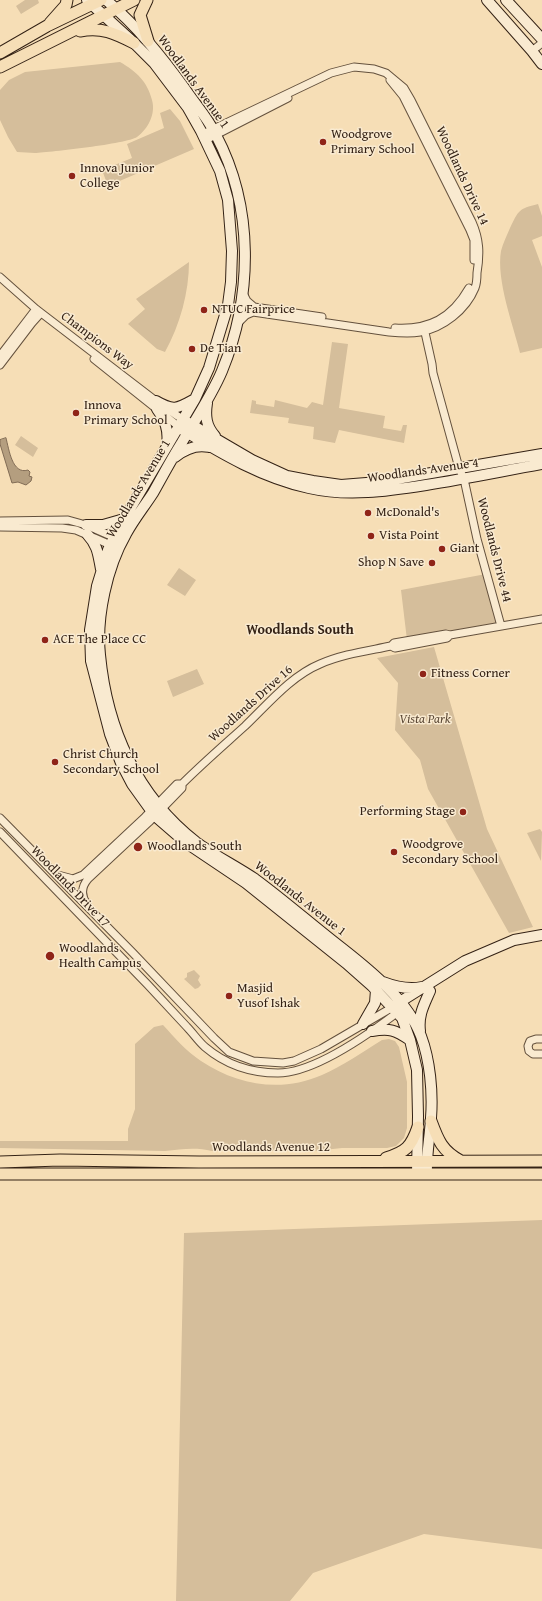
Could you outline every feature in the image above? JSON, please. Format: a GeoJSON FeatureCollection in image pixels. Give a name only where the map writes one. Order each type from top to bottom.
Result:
{"type":"FeatureCollection","features":[{"type":"Feature","properties":{"kind":"main road"},"geometry":{"type":"LineString","coordinates":[[47,26],[66,5],[67,0]]}},
{"type":"Feature","properties":{"kind":"main road"},"geometry":{"type":"LineString","coordinates":[[0,67],[134,0]]}},
{"type":"Feature","properties":{"kind":"main road"},"geometry":{"type":"LineString","coordinates":[[147,0],[140,15],[148,41]]}},
{"type":"Feature","properties":{"kind":"main road"},"geometry":{"type":"LineString","coordinates":[[0,53],[94,1]]}},
{"type":"Feature","properties":{"kind":"main road"},"geometry":{"type":"LineString","coordinates":[[67,33],[93,29],[113,32],[134,43]]}},
{"type":"Feature","properties":{"kind":"main road"},"geometry":{"type":"LineString","coordinates":[[431,1120],[442,1147],[461,1161]]}},
{"type":"Feature","properties":{"kind":"main road"},"geometry":{"type":"LineString","coordinates":[[376,1161],[399,1154],[407,1149],[413,1141],[418,1127]]}},
{"type":"Feature","properties":{"kind":"main road","name":"Woodlands Avenue 12"},"geometry":{"type":"LineString","coordinates":[[0,1162],[60,1160],[199,1162],[542,1161]]}},
{"type":"Feature","properties":{"kind":"main road","name":"Woodlands Avenue 12"},"geometry":{"type":"LineString","coordinates":[[0,1174],[542,1174]]}},
{"type":"Feature","properties":{"kind":"street","name":"Woodlands Avenue 1"},"geometry":{"type":"LineString","coordinates":[[106,0],[117,9],[148,41],[170,68],[215,132],[225,153],[240,197],[245,253],[243,293],[237,323],[221,373],[172,460],[116,543],[101,571],[90,630],[91,661],[110,734],[121,763],[132,784],[185,842],[246,883],[317,939],[376,990],[399,1007],[421,1035],[431,1085],[431,1120],[422,1161]]}},
{"type":"Feature","properties":{"kind":"street"},"geometry":{"type":"LineString","coordinates":[[487,0],[539,58]]}},
{"type":"Feature","properties":{"kind":"street"},"geometry":{"type":"LineString","coordinates":[[506,0],[542,39]]}},
{"type":"Feature","properties":{"kind":"street","name":"Woodlands Avenue 1"},"geometry":{"type":"LineString","coordinates":[[94,1],[104,15],[154,64],[188,108],[204,137],[220,172],[228,200],[232,251],[232,282],[228,305],[209,368],[195,399],[150,478],[124,519],[116,543],[99,628],[100,654],[106,691],[116,731],[127,759],[156,810],[199,844],[255,879],[383,982],[395,997],[410,1040],[417,1070],[418,1127],[422,1174]]}},
{"type":"Feature","properties":{"kind":"street"},"geometry":{"type":"LineString","coordinates":[[539,58],[542,43]]}},
{"type":"Feature","properties":{"kind":"street","name":"Woodlands Drive 14"},"geometry":{"type":"LineString","coordinates":[[204,137],[344,72],[362,70],[373,71],[392,82],[403,96],[474,240],[474,266],[470,286],[465,296],[443,318],[410,334],[261,312],[250,313],[237,323]]}},
{"type":"Feature","properties":{"kind":"street","name":"Champions Way"},"geometry":{"type":"LineString","coordinates":[[0,277],[37,313]]}},
{"type":"Feature","properties":{"kind":"street","name":"Champions Way"},"geometry":{"type":"LineString","coordinates":[[0,283],[180,423]]}},
{"type":"Feature","properties":{"kind":"street","name":"Woodlands Drive 14"},"geometry":{"type":"LineString","coordinates":[[243,293],[250,304],[254,307],[389,327],[421,329]]}},
{"type":"Feature","properties":{"kind":"street"},"geometry":{"type":"LineString","coordinates":[[0,356],[37,313]]}},
{"type":"Feature","properties":{"kind":"street"},"geometry":{"type":"LineString","coordinates":[[0,365],[37,313]]}},
{"type":"Feature","properties":{"kind":"street","name":"Woodlands Drive 44"},"geometry":{"type":"LineString","coordinates":[[421,329],[428,365],[433,373],[464,479],[477,538],[501,626]]}},
{"type":"Feature","properties":{"kind":"street"},"geometry":{"type":"LineString","coordinates":[[208,397],[206,412],[207,424],[213,433],[226,444]]}},
{"type":"Feature","properties":{"kind":"street"},"geometry":{"type":"LineString","coordinates":[[156,405],[174,409],[195,399]]}},
{"type":"Feature","properties":{"kind":"street"},"geometry":{"type":"LineString","coordinates":[[156,405],[163,418],[168,434],[166,448]]}},
{"type":"Feature","properties":{"kind":"street","name":"Woodlands Avenue 4"},"geometry":{"type":"LineString","coordinates":[[180,423],[216,449],[270,477],[310,489],[324,491],[368,493],[464,479],[542,464]]}},
{"type":"Feature","properties":{"kind":"street","name":"Woodlands Avenue 4"},"geometry":{"type":"LineString","coordinates":[[190,429],[226,444],[252,460],[287,476],[334,484],[379,482],[542,454]]}},
{"type":"Feature","properties":{"kind":"street"},"geometry":{"type":"LineString","coordinates":[[172,460],[192,447],[200,446],[216,449]]}},
{"type":"Feature","properties":{"kind":"street"},"geometry":{"type":"LineString","coordinates":[[150,478],[157,474],[162,476]]}},
{"type":"Feature","properties":{"kind":"street"},"geometry":{"type":"LineString","coordinates":[[0,526],[86,530],[124,519]]}},
{"type":"Feature","properties":{"kind":"street"},"geometry":{"type":"LineString","coordinates":[[0,521],[68,520],[86,530],[116,543]]}},
{"type":"Feature","properties":{"kind":"street"},"geometry":{"type":"LineString","coordinates":[[86,530],[97,548],[101,571]]}},
{"type":"Feature","properties":{"kind":"street","name":"Woodlands Drive 16"},"geometry":{"type":"LineString","coordinates":[[53,873],[62,877],[73,879],[83,875],[182,788],[182,784],[276,696],[301,675],[319,664],[349,654],[391,646],[394,643],[446,634],[450,636],[542,619]]}},
{"type":"Feature","properties":{"kind":"street","name":"Woodlands Drive 16"},"geometry":{"type":"LineString","coordinates":[[91,911],[83,898],[82,890],[85,882],[156,810]]}},
{"type":"Feature","properties":{"kind":"street","name":"Woodlands Drive 17"},"geometry":{"type":"LineString","coordinates":[[0,818],[229,1052],[253,1062],[283,1063],[294,1061],[321,1049],[363,1024],[399,1007]]}},
{"type":"Feature","properties":{"kind":"street","name":"Woodlands Drive 17"},"geometry":{"type":"LineString","coordinates":[[0,832],[159,997],[205,1047],[223,1059],[241,1067],[258,1072],[286,1073],[314,1064],[372,1031],[399,1007]]}},
{"type":"Feature","properties":{"kind":"street"},"geometry":{"type":"LineString","coordinates":[[305,919],[315,932],[317,939]]}},
{"type":"Feature","properties":{"kind":"street"},"geometry":{"type":"LineString","coordinates":[[383,982],[404,988],[429,988],[465,961],[514,940],[542,935]]}},
{"type":"Feature","properties":{"kind":"street"},"geometry":{"type":"LineString","coordinates":[[399,1007],[468,965],[516,946],[542,941]]}},
{"type":"Feature","properties":{"kind":"street"},"geometry":{"type":"LineString","coordinates":[[421,1035],[420,1017],[429,988]]}},
{"type":"Feature","properties":{"kind":"street"},"geometry":{"type":"LineString","coordinates":[[363,1024],[375,1003],[376,990]]}},
{"type":"Feature","properties":{"kind":"street"},"geometry":{"type":"LineString","coordinates":[[372,1031],[383,1029],[393,1030],[410,1040]]}},
{"type":"Feature","properties":{"kind":"street"},"geometry":{"type":"LineString","coordinates":[[542,1039],[536,1038],[530,1041],[528,1046],[529,1051],[533,1054],[542,1054]]}},
{"type":"Feature","properties":{"kind":"green space"},"geometry":{"type":"Polygon","coordinates":[[[25,0],[38,0],[39,3],[21,14],[16,6],[25,0]]]}},
{"type":"Feature","properties":{"kind":"green space"},"geometry":{"type":"Polygon","coordinates":[[[120,62],[136,73],[144,82],[150,93],[153,105],[152,116],[145,130],[141,134],[130,140],[104,145],[35,153],[17,152],[0,120],[0,90],[9,80],[25,72],[120,62]]]}},
{"type":"Feature","properties":{"kind":"green space"},"geometry":{"type":"Polygon","coordinates":[[[170,109],[180,121],[194,149],[108,186],[102,170],[132,158],[127,144],[164,128],[160,113],[170,109]]]}},
{"type":"Feature","properties":{"kind":"green space"},"geometry":{"type":"Polygon","coordinates":[[[538,204],[542,216],[542,236],[532,240],[542,267],[542,348],[520,353],[503,289],[500,263],[501,251],[510,228],[520,211],[526,207],[538,204]]]}},
{"type":"Feature","properties":{"kind":"green space"},"geometry":{"type":"Polygon","coordinates":[[[189,262],[189,273],[183,308],[175,331],[165,352],[157,349],[128,324],[145,309],[136,299],[189,262]]]}},
{"type":"Feature","properties":{"kind":"green space"},"geometry":{"type":"Polygon","coordinates":[[[332,342],[348,344],[339,408],[385,416],[383,428],[401,431],[403,425],[407,425],[404,443],[339,430],[335,443],[313,439],[314,427],[288,423],[289,418],[250,413],[252,400],[256,401],[256,404],[274,407],[275,400],[307,408],[312,402],[323,405],[332,342]]]}},
{"type":"Feature","properties":{"kind":"green space"},"geometry":{"type":"Polygon","coordinates":[[[21,436],[38,448],[33,457],[15,445],[21,436]]]}},
{"type":"Feature","properties":{"kind":"green space"},"geometry":{"type":"Polygon","coordinates":[[[179,568],[196,580],[185,596],[167,585],[179,568]]]}},
{"type":"Feature","properties":{"kind":"green space"},"geometry":{"type":"Polygon","coordinates":[[[486,574],[501,625],[407,640],[401,590],[486,574]]]}},
{"type":"Feature","properties":{"kind":"green space","name":"Vista Park"},"geometry":{"type":"Polygon","coordinates":[[[434,647],[487,829],[533,927],[509,933],[428,789],[420,760],[395,730],[398,683],[377,658],[434,647]]]}},
{"type":"Feature","properties":{"kind":"green space"},"geometry":{"type":"Polygon","coordinates":[[[197,669],[204,684],[173,697],[167,681],[197,669]]]}},
{"type":"Feature","properties":{"kind":"green space"},"geometry":{"type":"Polygon","coordinates":[[[540,829],[542,832],[541,861],[527,833],[540,829]]]}},
{"type":"Feature","properties":{"kind":"green space"},"geometry":{"type":"Polygon","coordinates":[[[194,970],[200,976],[198,980],[201,985],[195,989],[184,979],[187,977],[187,973],[194,970]]]}},
{"type":"Feature","properties":{"kind":"green space"},"geometry":{"type":"Polygon","coordinates":[[[163,1025],[186,1049],[201,1061],[229,1076],[260,1084],[291,1084],[307,1081],[352,1059],[382,1040],[389,1039],[395,1041],[399,1047],[407,1082],[407,1128],[404,1138],[396,1146],[387,1148],[342,1148],[314,1151],[212,1151],[183,1149],[165,1151],[0,1148],[0,1141],[128,1141],[128,1129],[135,1109],[135,1044],[154,1027],[163,1025]]]}},
{"type":"Feature","properties":{"kind":"green space"},"geometry":{"type":"Polygon","coordinates":[[[542,1220],[542,1549],[424,1534],[313,1573],[290,1601],[176,1601],[184,1233],[542,1220]]]}},
{"type":"Feature","properties":{"kind":"shaded area"},"geometry":{"type":"Polygon","coordinates":[[[6,438],[12,460],[15,465],[18,469],[23,471],[28,470],[30,472],[29,476],[32,477],[31,481],[26,485],[18,482],[12,483],[0,444],[0,440],[6,438]]]}},
{"type":"Feature","properties":{"kind":"place","name":"Woodgrove Primary School"},"geometry":{"type":"Point","coordinates":[323,142]}},
{"type":"Feature","properties":{"kind":"place","name":"Innova Junior College"},"geometry":{"type":"Point","coordinates":[72,176]}},
{"type":"Feature","properties":{"kind":"place","name":"NTUC Fairprice"},"geometry":{"type":"Point","coordinates":[204,310]}},
{"type":"Feature","properties":{"kind":"place","name":"De Tian"},"geometry":{"type":"Point","coordinates":[192,349]}},
{"type":"Feature","properties":{"kind":"place","name":"Innova Primary School"},"geometry":{"type":"Point","coordinates":[76,413]}},
{"type":"Feature","properties":{"kind":"place","name":"McDonald's"},"geometry":{"type":"Point","coordinates":[368,513]}},
{"type":"Feature","properties":{"kind":"place","name":"Vista Point"},"geometry":{"type":"Point","coordinates":[371,536]}},
{"type":"Feature","properties":{"kind":"place","name":"Giant"},"geometry":{"type":"Point","coordinates":[442,549]}},
{"type":"Feature","properties":{"kind":"place","name":"Shop N Save"},"geometry":{"type":"Point","coordinates":[432,563]}},
{"type":"Feature","properties":{"kind":"place","name":"ACE The Place CC"},"geometry":{"type":"Point","coordinates":[45,640]}},
{"type":"Feature","properties":{"kind":"place","name":"Fitness Corner"},"geometry":{"type":"Point","coordinates":[423,674]}},
{"type":"Feature","properties":{"kind":"place","name":"Christ Church Secondary School"},"geometry":{"type":"Point","coordinates":[55,762]}},
{"type":"Feature","properties":{"kind":"place","name":"Performing Stage"},"geometry":{"type":"Point","coordinates":[463,812]}},
{"type":"Feature","properties":{"kind":"place","name":"Woodlands South"},"geometry":{"type":"Point","coordinates":[138,847]}},
{"type":"Feature","properties":{"kind":"place","name":"Woodgrove Secondary School"},"geometry":{"type":"Point","coordinates":[394,852]}},
{"type":"Feature","properties":{"kind":"place","name":"Woodlands Health Campus"},"geometry":{"type":"Point","coordinates":[50,956]}},
{"type":"Feature","properties":{"kind":"place","name":"Masjid Yusof Ishak"},"geometry":{"type":"Point","coordinates":[229,996]}},
{"type":"Feature","properties":{"kind":"district","name":"Woodlands South"},"geometry":{"type":"Point","coordinates":[300,630]}}]}
